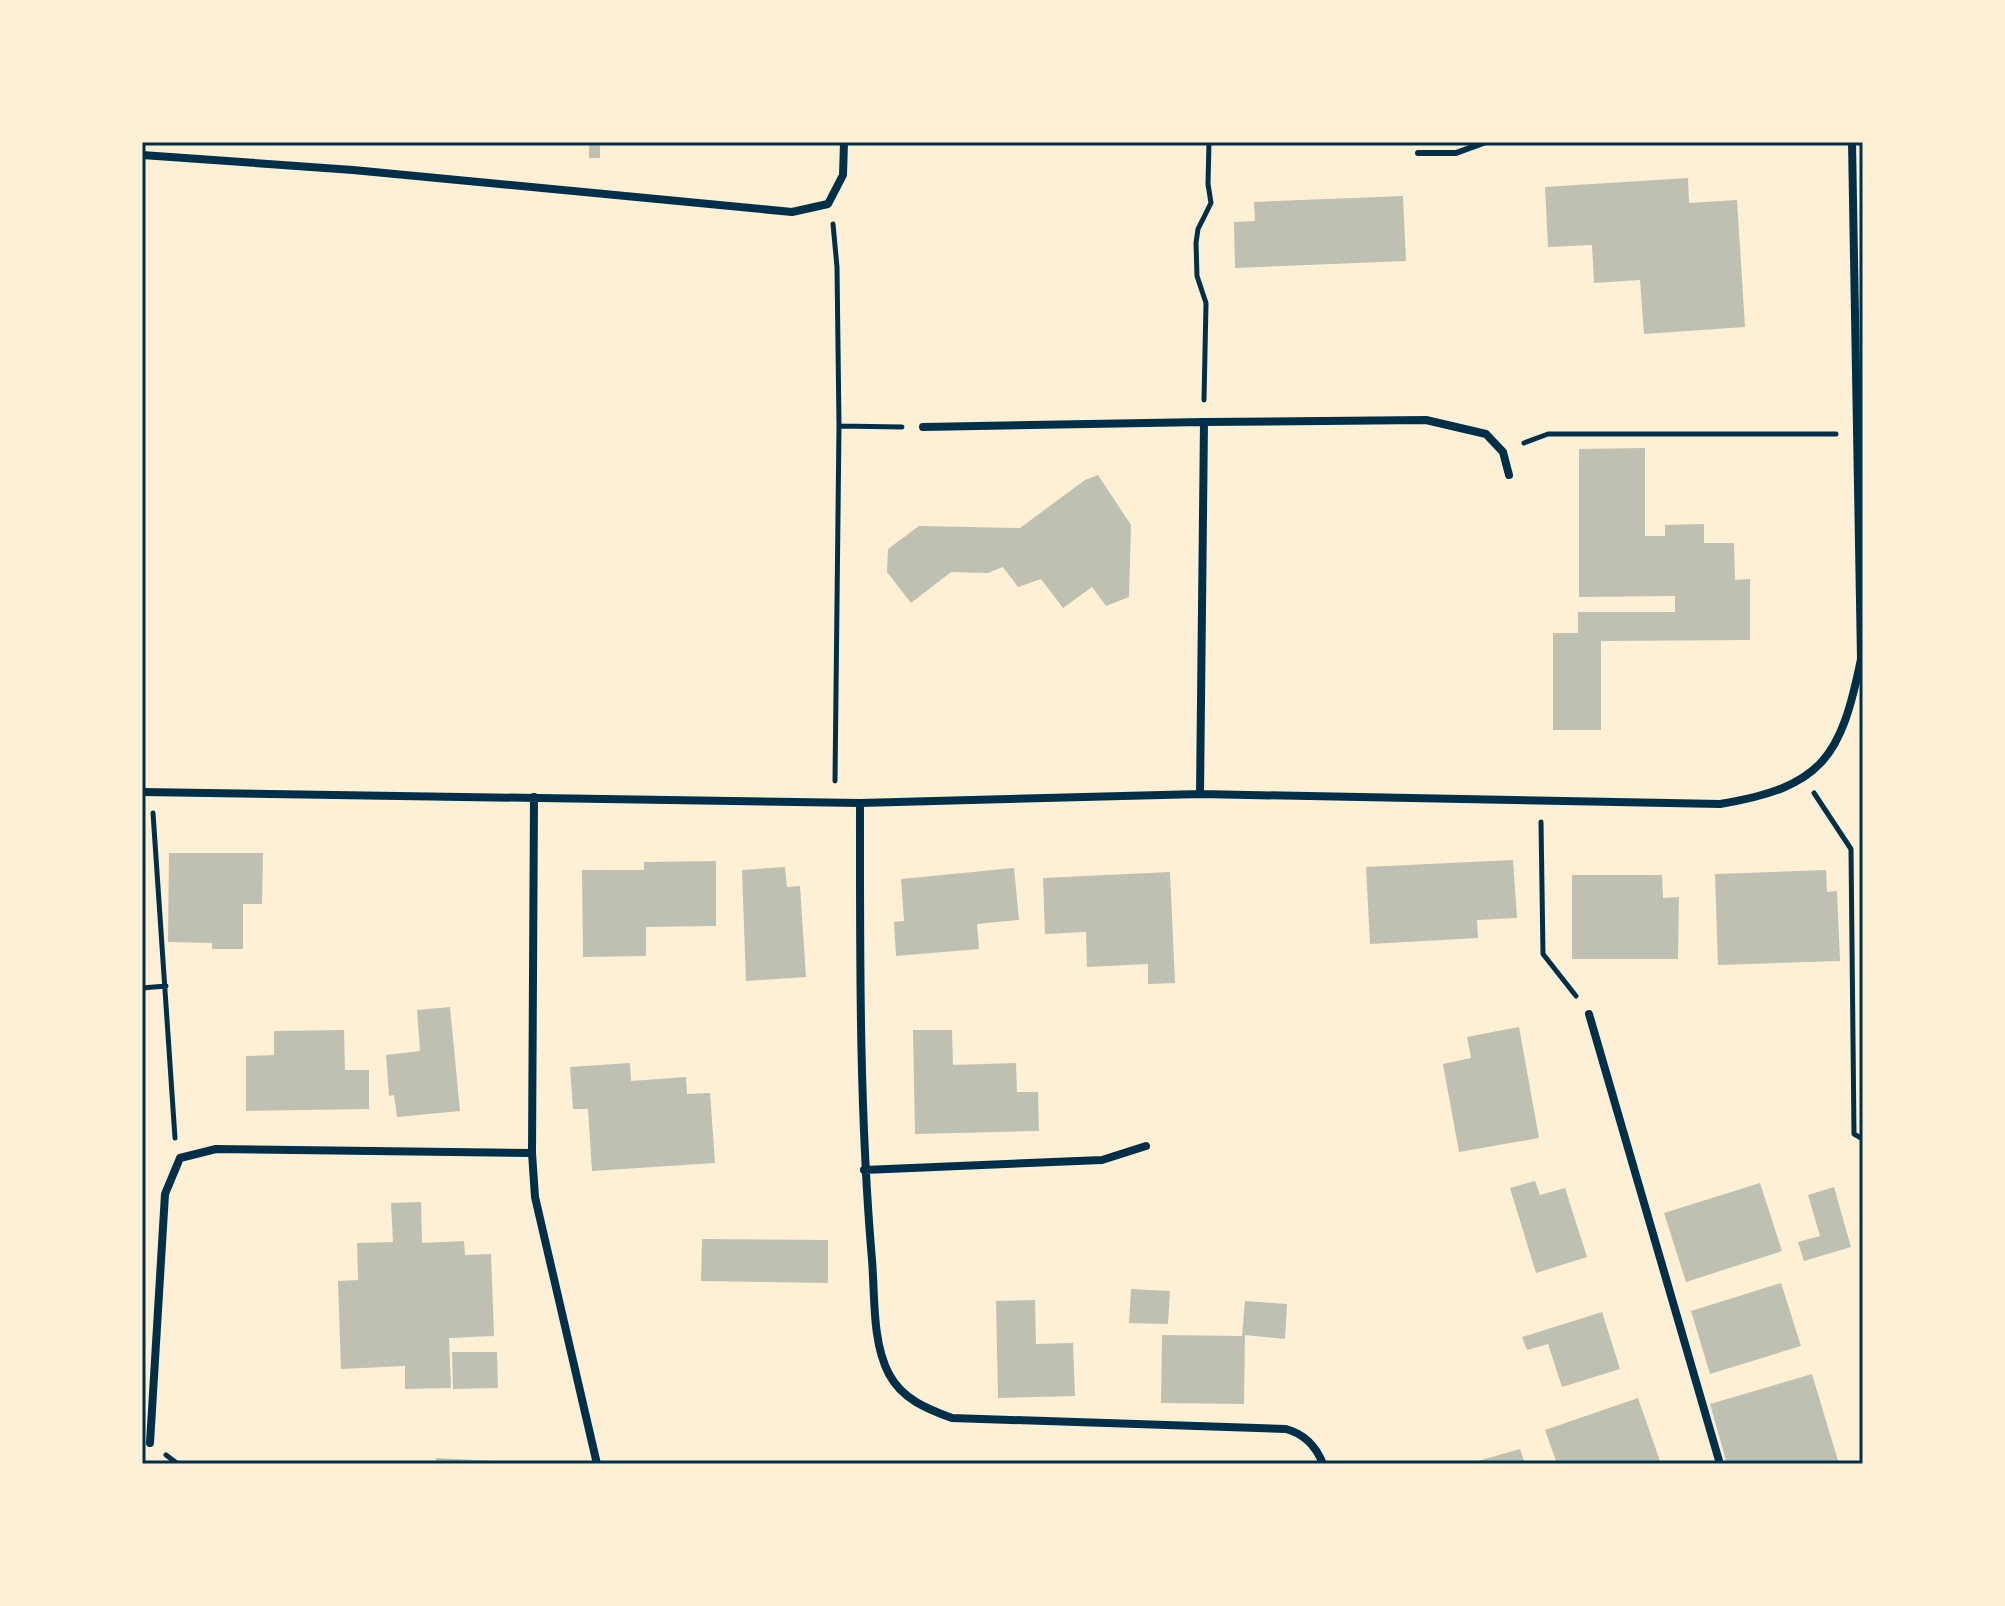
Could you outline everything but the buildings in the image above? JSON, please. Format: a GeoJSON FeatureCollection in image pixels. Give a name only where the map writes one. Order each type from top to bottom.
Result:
{"type":"FeatureCollection","features":[{"type":"Feature","properties":{"kind":"street"},"geometry":{"type":"LineString","coordinates":[[142,155],[353,170],[792,212],[828,204],[843,175],[844,142]]}},
{"type":"Feature","properties":{"kind":"street"},"geometry":{"type":"LineString","coordinates":[[147,792],[860,803],[1200,794],[1720,804],[1752,799],[1804,779],[1827,758],[1842,732],[1852,705],[1861,659],[1852,142]]}},
{"type":"Feature","properties":{"kind":"street"},"geometry":{"type":"LineString","coordinates":[[1852,158],[1863,158]]}},
{"type":"Feature","properties":{"kind":"street"},"geometry":{"type":"LineString","coordinates":[[923,427],[1426,420],[1486,434],[1503,452],[1509,475]]}},
{"type":"Feature","properties":{"kind":"street"},"geometry":{"type":"LineString","coordinates":[[1200,794],[1204,422]]}},
{"type":"Feature","properties":{"kind":"street"},"geometry":{"type":"LineString","coordinates":[[534,797],[532,1153],[535,1197],[597,1464]]}},
{"type":"Feature","properties":{"kind":"street"},"geometry":{"type":"LineString","coordinates":[[860,803],[864,1170],[880,1344],[889,1374],[905,1395],[926,1408],[952,1418],[1286,1429],[1304,1437],[1319,1454],[1323,1464]]}},
{"type":"Feature","properties":{"kind":"street"},"geometry":{"type":"LineString","coordinates":[[1589,1014],[1720,1464]]}},
{"type":"Feature","properties":{"kind":"street"},"geometry":{"type":"LineString","coordinates":[[864,1170],[1102,1160],[1146,1146]]}},
{"type":"Feature","properties":{"kind":"street"},"geometry":{"type":"LineString","coordinates":[[150,1443],[165,1194],[180,1158],[216,1149],[532,1153]]}},
{"type":"Feature","properties":{"kind":"lane"},"geometry":{"type":"LineString","coordinates":[[1418,153],[1456,153],[1486,142]]}},
{"type":"Feature","properties":{"kind":"path"},"geometry":{"type":"LineString","coordinates":[[1204,422],[1206,303],[1197,276],[1196,243],[1198,229],[1211,203],[1209,142]]}},
{"type":"Feature","properties":{"kind":"path"},"geometry":{"type":"LineString","coordinates":[[828,204],[835,233],[839,426],[835,802]]}},
{"type":"Feature","properties":{"kind":"path"},"geometry":{"type":"LineString","coordinates":[[839,426],[923,427]]}},
{"type":"Feature","properties":{"kind":"path"},"geometry":{"type":"LineString","coordinates":[[1548,434],[1857,434]]}},
{"type":"Feature","properties":{"kind":"path"},"geometry":{"type":"LineString","coordinates":[[1804,779],[1851,849],[1854,1134],[1863,1139]]}},
{"type":"Feature","properties":{"kind":"path"},"geometry":{"type":"LineString","coordinates":[[147,792],[166,986],[173,1129],[180,1158]]}},
{"type":"Feature","properties":{"kind":"path"},"geometry":{"type":"LineString","coordinates":[[1540,801],[1543,954],[1589,1014]]}},
{"type":"Feature","properties":{"kind":"path"},"geometry":{"type":"LineString","coordinates":[[142,988],[166,986]]}}]}
